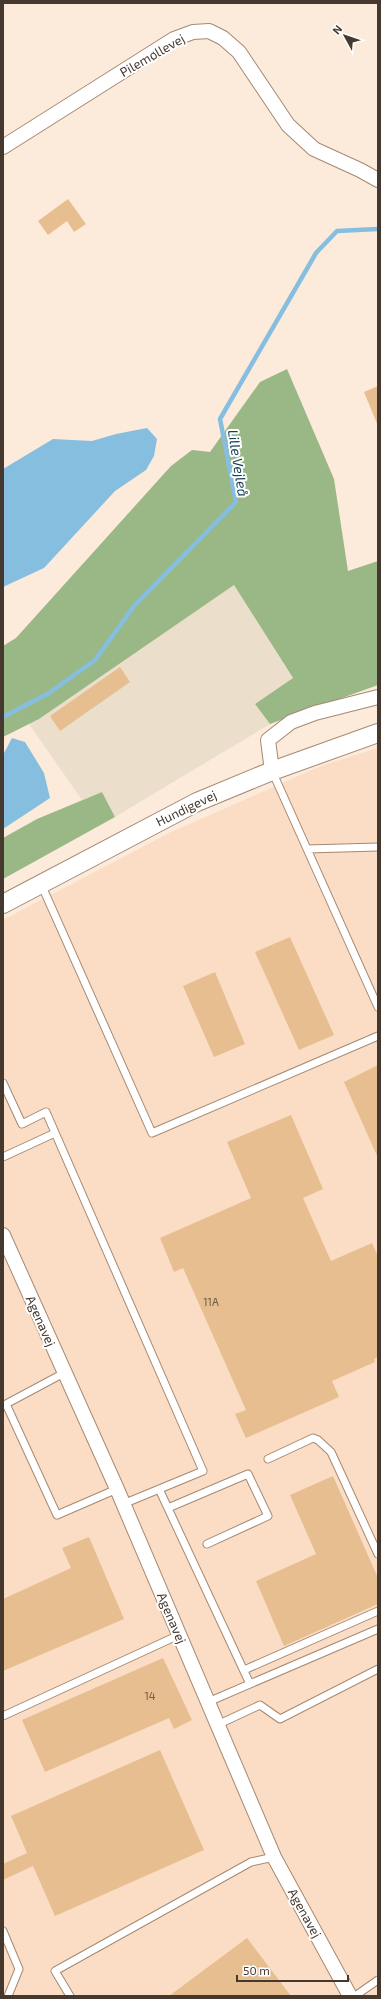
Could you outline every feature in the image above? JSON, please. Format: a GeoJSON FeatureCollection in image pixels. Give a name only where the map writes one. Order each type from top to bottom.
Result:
{"type":"FeatureCollection","features":[{"type":"Feature","properties":{"kind":"street","name":"Pilemøllevej"},"geometry":{"type":"LineString","coordinates":[[3,147],[174,39],[193,32],[209,31],[223,38],[239,52],[288,125],[314,149],[378,180]]}},
{"type":"Feature","properties":{"kind":"street"},"geometry":{"type":"LineString","coordinates":[[272,771],[268,740],[291,722],[315,713],[378,697]]}},
{"type":"Feature","properties":{"kind":"street","name":"Hundigevej"},"geometry":{"type":"LineString","coordinates":[[3,904],[40,883],[197,802],[272,771],[378,733]]}},
{"type":"Feature","properties":{"kind":"street","name":"Agenavej"},"geometry":{"type":"LineString","coordinates":[[3,1234],[117,1489],[274,1857],[350,1996]]}},
{"type":"Feature","properties":{"kind":"lane"},"geometry":{"type":"LineString","coordinates":[[272,771],[378,1007]]}},
{"type":"Feature","properties":{"kind":"lane"},"geometry":{"type":"LineString","coordinates":[[307,849],[378,847]]}},
{"type":"Feature","properties":{"kind":"lane"},"geometry":{"type":"LineString","coordinates":[[40,883],[152,1132],[378,1036]]}},
{"type":"Feature","properties":{"kind":"lane"},"geometry":{"type":"LineString","coordinates":[[3,1083],[22,1124],[46,1112],[203,1471],[123,1504]]}},
{"type":"Feature","properties":{"kind":"lane"},"geometry":{"type":"LineString","coordinates":[[3,1156],[55,1133]]}},
{"type":"Feature","properties":{"kind":"lane"},"geometry":{"type":"LineString","coordinates":[[64,1373],[6,1404],[9,1411],[57,1515],[117,1489]]}},
{"type":"Feature","properties":{"kind":"lane"},"geometry":{"type":"LineString","coordinates":[[268,1459],[313,1438],[318,1440],[331,1452],[378,1554]]}},
{"type":"Feature","properties":{"kind":"lane"},"geometry":{"type":"LineString","coordinates":[[168,1508],[248,1474],[268,1516],[207,1544]]}},
{"type":"Feature","properties":{"kind":"lane"},"geometry":{"type":"LineString","coordinates":[[160,1489],[250,1684]]}},
{"type":"Feature","properties":{"kind":"lane"},"geometry":{"type":"LineString","coordinates":[[244,1670],[378,1611]]}},
{"type":"Feature","properties":{"kind":"lane"},"geometry":{"type":"LineString","coordinates":[[208,1702],[378,1630]]}},
{"type":"Feature","properties":{"kind":"lane"},"geometry":{"type":"LineString","coordinates":[[3,1716],[179,1635]]}},
{"type":"Feature","properties":{"kind":"lane"},"geometry":{"type":"LineString","coordinates":[[218,1724],[260,1706],[280,1719],[378,1669]]}},
{"type":"Feature","properties":{"kind":"lane"},"geometry":{"type":"LineString","coordinates":[[70,1996],[55,1971],[251,1862],[274,1857]]}},
{"type":"Feature","properties":{"kind":"lane"},"geometry":{"type":"LineString","coordinates":[[3,1931],[19,1969],[8,1996]]}},
{"type":"Feature","properties":{"kind":"lane"},"geometry":{"type":"LineString","coordinates":[[355,1996],[378,1980]]}},
{"type":"Feature","properties":{"kind":"shaded area"},"geometry":{"type":"Polygon","coordinates":[[[234,585],[293,679],[255,704],[270,724],[115,817],[102,792],[82,800],[29,724],[234,585]]]}},
{"type":"Feature","properties":{"kind":"shaded area"},"geometry":{"type":"Polygon","coordinates":[[[378,748],[378,1996],[3,1996],[3,920],[169,833],[321,766],[378,748]]]}},
{"type":"Feature","properties":{"kind":"green space"},"geometry":{"type":"Polygon","coordinates":[[[287,369],[334,479],[348,571],[378,561],[378,685],[270,724],[255,704],[293,678],[234,585],[39,719],[3,737],[3,646],[16,638],[171,466],[192,450],[210,452],[260,382],[287,369]]]}},
{"type":"Feature","properties":{"kind":"green space"},"geometry":{"type":"Polygon","coordinates":[[[102,792],[115,817],[3,879],[3,838],[37,819],[102,792]]]}},
{"type":"Feature","properties":{"kind":"water"},"geometry":{"type":"Polygon","coordinates":[[[147,428],[157,439],[154,456],[146,470],[115,491],[44,568],[3,587],[3,469],[53,439],[92,441],[116,434],[147,428]]]}},
{"type":"Feature","properties":{"kind":"water"},"geometry":{"type":"Polygon","coordinates":[[[12,738],[25,742],[44,773],[50,798],[3,829],[3,755],[12,738]]]}},
{"type":"Feature","properties":{"kind":"building"},"geometry":{"type":"Polygon","coordinates":[[[68,199],[86,224],[74,232],[67,221],[48,235],[38,221],[68,199]]]}},
{"type":"Feature","properties":{"kind":"building"},"geometry":{"type":"Polygon","coordinates":[[[378,386],[378,426],[364,392],[378,386]]]}},
{"type":"Feature","properties":{"kind":"building"},"geometry":{"type":"Polygon","coordinates":[[[120,667],[130,682],[60,731],[50,716],[120,667]]]}},
{"type":"Feature","properties":{"kind":"building"},"geometry":{"type":"Polygon","coordinates":[[[290,937],[334,1035],[299,1050],[255,952],[290,937]]]}},
{"type":"Feature","properties":{"kind":"building"},"geometry":{"type":"Polygon","coordinates":[[[215,972],[245,1044],[214,1057],[183,986],[215,972]]]}},
{"type":"Feature","properties":{"kind":"building"},"geometry":{"type":"Polygon","coordinates":[[[378,1065],[378,1158],[344,1082],[378,1065]]]}},
{"type":"Feature","properties":{"kind":"building"},"geometry":{"type":"Polygon","coordinates":[[[291,1115],[323,1189],[303,1198],[331,1261],[372,1243],[378,1256],[378,1357],[374,1359],[375,1362],[332,1381],[339,1397],[246,1438],[235,1414],[246,1410],[183,1268],[174,1272],[160,1238],[251,1198],[227,1142],[291,1115]]]}},
{"type":"Feature","properties":{"kind":"building"},"geometry":{"type":"Polygon","coordinates":[[[333,1476],[378,1578],[378,1604],[284,1646],[256,1581],[316,1554],[290,1495],[333,1476]]]}},
{"type":"Feature","properties":{"kind":"building"},"geometry":{"type":"Polygon","coordinates":[[[89,1537],[124,1619],[3,1671],[3,1599],[71,1568],[62,1548],[89,1537]]]}},
{"type":"Feature","properties":{"kind":"building"},"geometry":{"type":"Polygon","coordinates":[[[163,1658],[192,1720],[174,1729],[169,1718],[45,1772],[22,1720],[163,1658]]]}},
{"type":"Feature","properties":{"kind":"building"},"geometry":{"type":"Polygon","coordinates":[[[160,1750],[204,1850],[55,1916],[33,1866],[3,1880],[3,1864],[27,1853],[11,1816],[160,1750]]]}},
{"type":"Feature","properties":{"kind":"building"},"geometry":{"type":"Polygon","coordinates":[[[247,1938],[291,1996],[169,1996],[247,1938]]]}},
{"type":"Feature","properties":{"kind":"waterway","name":"Lille Vejleå"},"geometry":{"type":"LineString","coordinates":[[3,717],[49,693],[95,660],[134,606],[236,502],[220,419],[316,253],[337,231],[378,229]]}}]}
